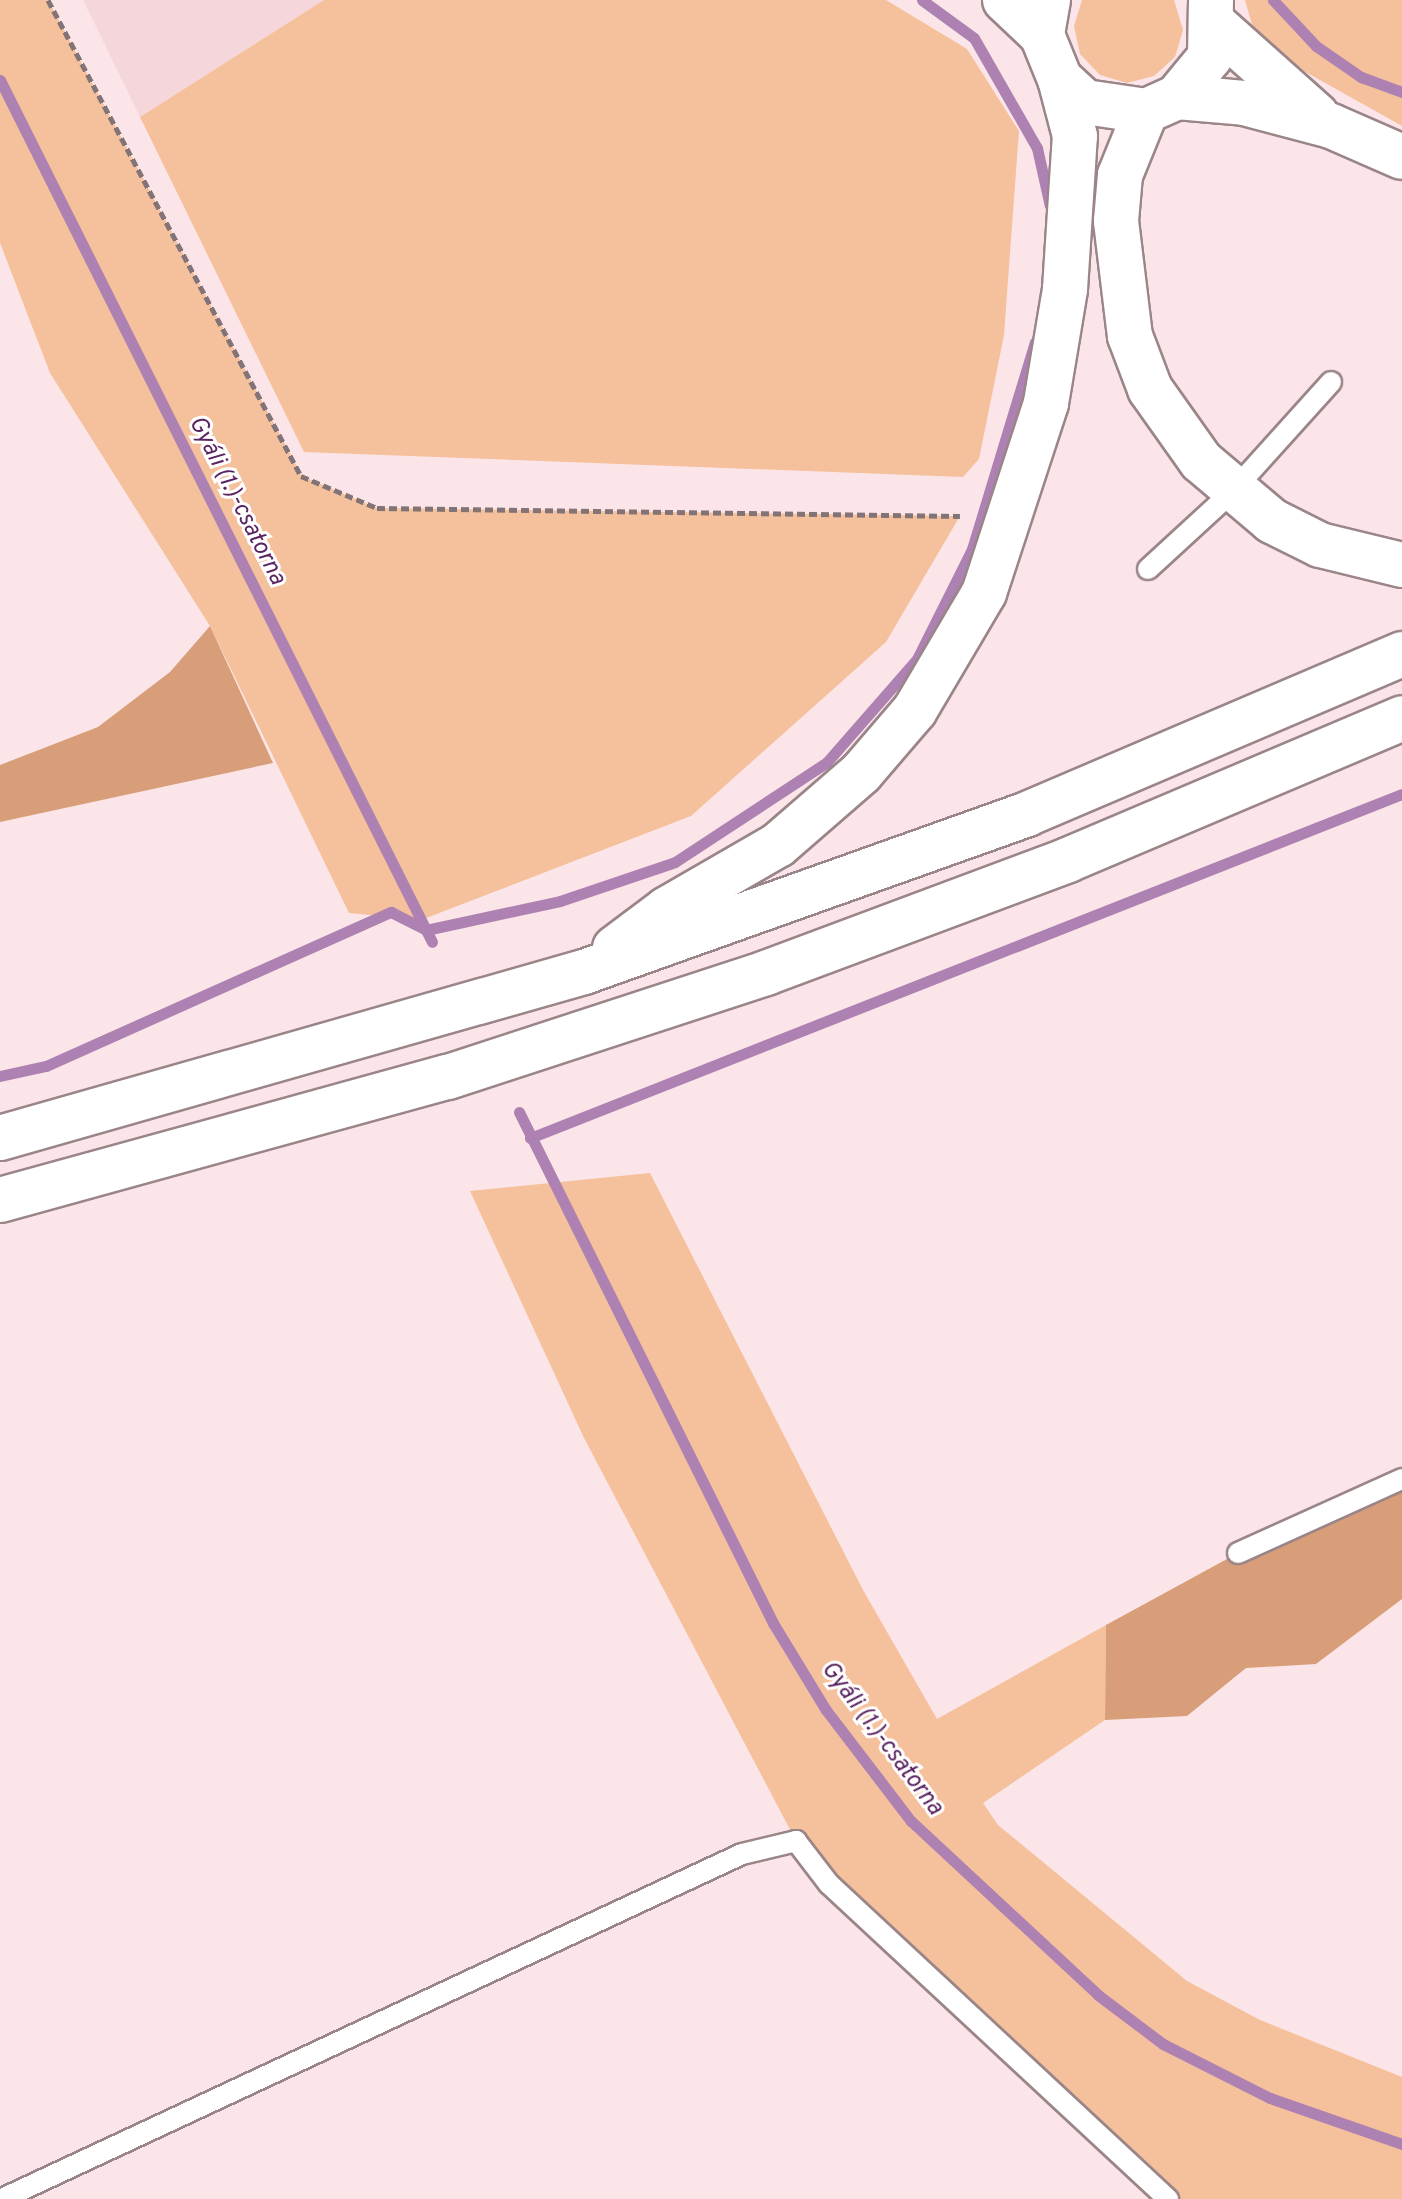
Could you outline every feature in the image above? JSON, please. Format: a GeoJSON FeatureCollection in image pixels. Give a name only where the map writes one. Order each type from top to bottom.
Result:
{"type":"FeatureCollection","features":[{"type":"Feature","properties":{"kind":"main road"},"geometry":{"type":"LineString","coordinates":[[584,972],[667,909],[778,845],[861,773],[915,710],[978,606],[1025,484],[1065,289],[1075,136],[1045,18],[1005,0]]}},
{"type":"Feature","properties":{"kind":"main road"},"geometry":{"type":"LineString","coordinates":[[1212,12],[1210,57],[1162,104],[1120,175],[1116,221],[1130,336],[1150,389],[1176,429],[1232,492],[1320,545],[1402,565]]}},
{"type":"Feature","properties":{"kind":"main road"},"geometry":{"type":"LineString","coordinates":[[1212,12],[1331,126]]}},
{"type":"Feature","properties":{"kind":"main road"},"geometry":{"type":"LineString","coordinates":[[1060,79],[1085,102],[1244,103],[1331,126],[1402,157]]}},
{"type":"Feature","properties":{"kind":"main road"},"geometry":{"type":"LineString","coordinates":[[0,1138],[416,1024],[584,972],[1027,814],[1402,654]]}},
{"type":"Feature","properties":{"kind":"main road"},"geometry":{"type":"LineString","coordinates":[[0,1200],[448,1077],[559,1041],[1068,860],[1402,718]]}},
{"type":"Feature","properties":{"kind":"lane"},"geometry":{"type":"LineString","coordinates":[[1148,569],[1232,492],[1331,382]]}},
{"type":"Feature","properties":{"kind":"lane"},"geometry":{"type":"LineString","coordinates":[[1238,1553],[1402,1479]]}},
{"type":"Feature","properties":{"kind":"lane"},"geometry":{"type":"LineString","coordinates":[[2,2199],[742,1854],[796,1841],[829,1884],[1168,2199]]}},
{"type":"Feature","properties":{"kind":"path"},"geometry":{"type":"LineString","coordinates":[[48,0],[301,476],[377,508],[960,516]]}},
{"type":"Feature","properties":{"kind":"shaded area"},"geometry":{"type":"Polygon","coordinates":[[[0,0],[48,0],[302,476],[377,508],[960,516],[886,642],[691,816],[421,920],[349,913],[210,626],[50,373],[0,243],[0,0]]]}},
{"type":"Feature","properties":{"kind":"shaded area"},"geometry":{"type":"Polygon","coordinates":[[[83,0],[324,0],[140,117],[83,0]]]}},
{"type":"Feature","properties":{"kind":"shaded area"},"geometry":{"type":"Polygon","coordinates":[[[324,0],[886,0],[967,49],[1019,131],[1004,335],[979,459],[963,477],[304,452],[140,117],[324,0]]]}},
{"type":"Feature","properties":{"kind":"shaded area"},"geometry":{"type":"Polygon","coordinates":[[[1082,0],[1174,0],[1183,30],[1175,57],[1154,76],[1127,83],[1100,75],[1080,54],[1074,26],[1082,0]]]}},
{"type":"Feature","properties":{"kind":"shaded area"},"geometry":{"type":"Polygon","coordinates":[[[1245,0],[1402,0],[1402,126],[1295,66],[1253,28],[1245,0]]]}},
{"type":"Feature","properties":{"kind":"shaded area"},"geometry":{"type":"Polygon","coordinates":[[[210,626],[273,763],[0,822],[0,765],[98,727],[170,672],[210,626]]]}},
{"type":"Feature","properties":{"kind":"shaded area"},"geometry":{"type":"Polygon","coordinates":[[[650,1173],[863,1590],[937,1719],[1106,1625],[1105,1720],[983,1803],[998,1825],[1187,1981],[1260,2020],[1402,2077],[1402,2199],[1168,2199],[796,1841],[584,1438],[470,1191],[650,1173]]]}},
{"type":"Feature","properties":{"kind":"shaded area"},"geometry":{"type":"Polygon","coordinates":[[[1402,1479],[1402,1599],[1316,1664],[1246,1668],[1187,1716],[1105,1720],[1106,1625],[1238,1553],[1402,1479]]]}},
{"type":"Feature","properties":{"kind":"waterway"},"geometry":{"type":"LineString","coordinates":[[922,0],[974,38],[1037,148],[1050,206]]}},
{"type":"Feature","properties":{"kind":"waterway"},"geometry":{"type":"LineString","coordinates":[[1273,0],[1316,46],[1361,77],[1402,92]]}},
{"type":"Feature","properties":{"kind":"waterway","name":"Gyáli (1.)-csatorna"},"geometry":{"type":"LineString","coordinates":[[0,80],[432,942]]}},
{"type":"Feature","properties":{"kind":"waterway"},"geometry":{"type":"LineString","coordinates":[[0,1076],[46,1066],[391,912],[426,930],[560,901],[675,862],[826,763],[917,659],[972,549],[1035,342]]}},
{"type":"Feature","properties":{"kind":"waterway"},"geometry":{"type":"LineString","coordinates":[[530,1138],[1402,794]]}},
{"type":"Feature","properties":{"kind":"waterway","name":"Gyáli (1.)-csatorna"},"geometry":{"type":"LineString","coordinates":[[519,1112],[773,1623],[826,1710],[911,1821],[1098,1995],[1163,2044],[1270,2098],[1402,2144]]}}]}
